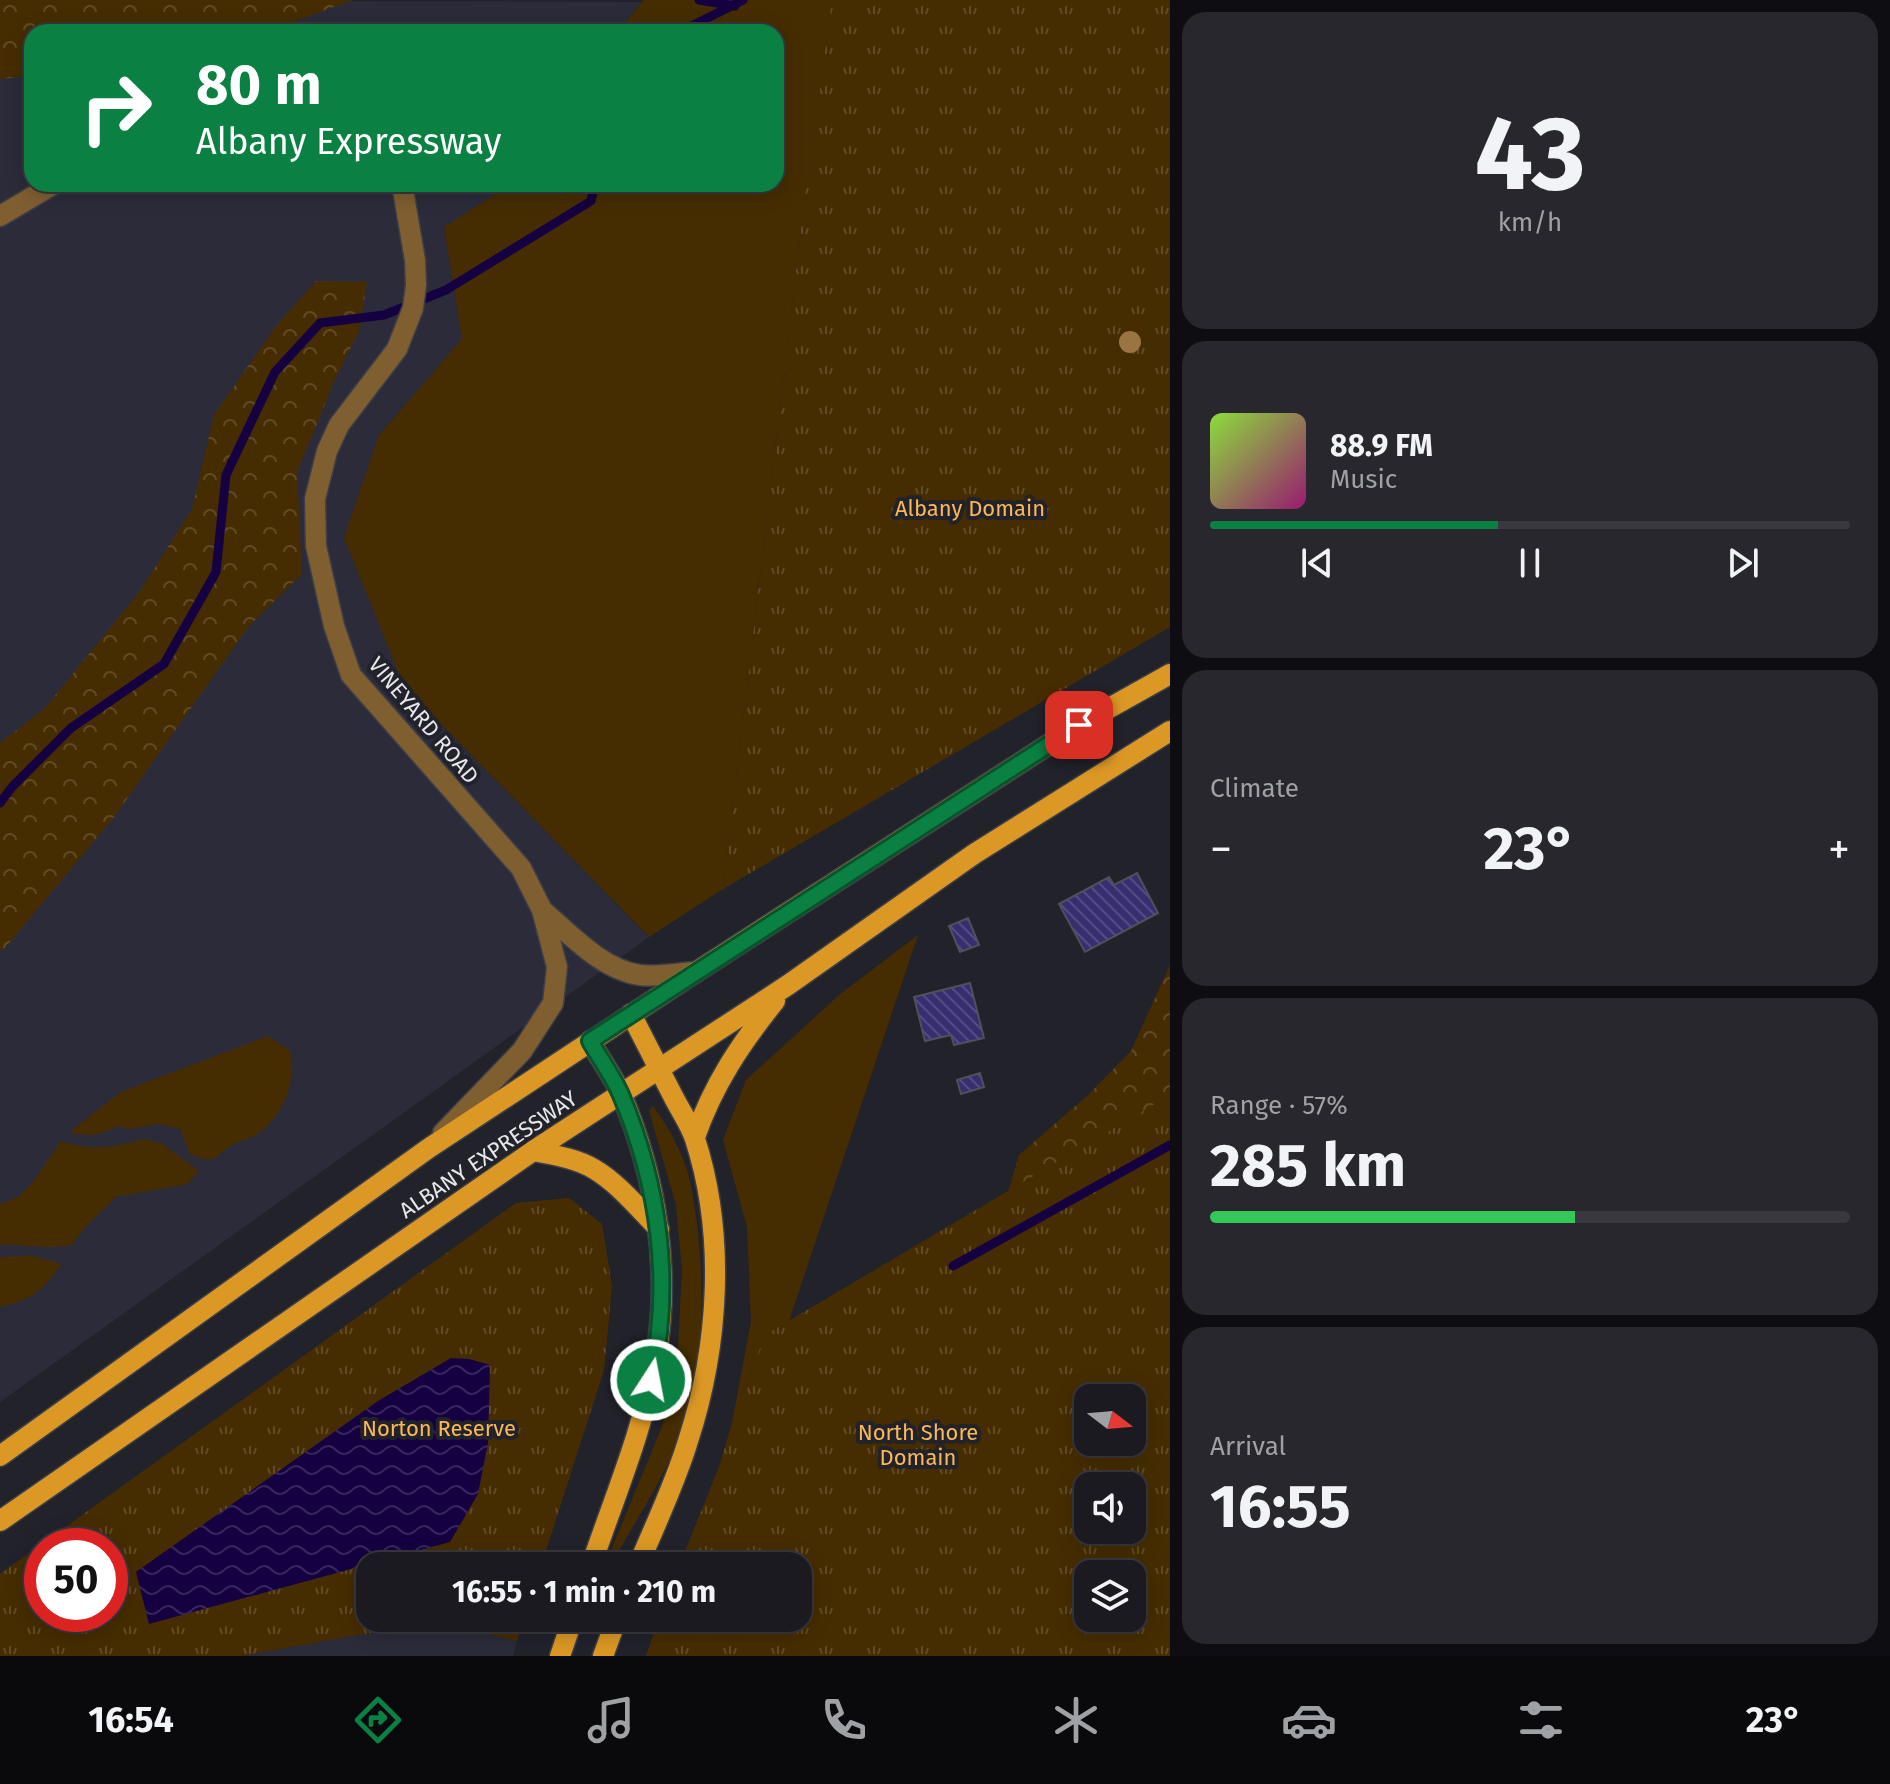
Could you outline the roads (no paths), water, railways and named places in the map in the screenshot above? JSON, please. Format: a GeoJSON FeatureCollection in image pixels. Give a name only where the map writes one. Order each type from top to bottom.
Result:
{"type":"FeatureCollection","features":[{"type":"Feature","properties":{"kind":"main road","name":"ALBANY EXPRESSWAY"},"geometry":{"type":"LineString","coordinates":[[0,1456],[429,1148],[1079,725],[1170,674]]}},
{"type":"Feature","properties":{"kind":"main road","name":"ALBANY EXPRESSWAY"},"geometry":{"type":"LineString","coordinates":[[0,1521],[620,1092],[788,985],[974,854],[1170,731]]}},
{"type":"Feature","properties":{"kind":"main road"},"geometry":{"type":"LineString","coordinates":[[695,1137],[707,1101],[746,1037],[788,985]]}},
{"type":"Feature","properties":{"kind":"main road"},"geometry":{"type":"LineString","coordinates":[[631,1014],[695,1137],[707,1188],[712,1233],[713,1315],[709,1360],[688,1443],[644,1552]]}},
{"type":"Feature","properties":{"kind":"main road"},"geometry":{"type":"LineString","coordinates":[[590,1041],[620,1092],[646,1165],[659,1229],[661,1316],[646,1403],[596,1552]]}},
{"type":"Feature","properties":{"kind":"main road"},"geometry":{"type":"LineString","coordinates":[[533,1151],[572,1160],[593,1169],[659,1229]]}},
{"type":"Feature","properties":{"kind":"main road"},"geometry":{"type":"LineString","coordinates":[[560,1656],[568,1632]]}},
{"type":"Feature","properties":{"kind":"main road"},"geometry":{"type":"LineString","coordinates":[[603,1655],[612,1632]]}},
{"type":"Feature","properties":{"kind":"street"},"geometry":{"type":"LineString","coordinates":[[0,216],[40,192]]}},
{"type":"Feature","properties":{"kind":"street","name":"VINEYARD ROAD"},"geometry":{"type":"LineString","coordinates":[[403,192],[415,260],[416,285],[410,319],[397,349],[350,408],[327,451],[315,499],[319,559],[334,626],[351,675],[521,868],[542,910],[557,967],[553,1003],[522,1051],[429,1148]]}},
{"type":"Feature","properties":{"kind":"street","name":"VINEYARD ROAD"},"geometry":{"type":"LineString","coordinates":[[542,910],[593,955],[630,972],[641,975],[696,972]]}},
{"type":"Feature","properties":{"kind":"water"},"geometry":{"type":"Polygon","coordinates":[[[451,1358],[490,1365],[488,1443],[478,1494],[450,1542],[413,1552],[356,1552],[356,1568],[149,1624],[136,1572],[378,1401],[451,1358]]]}},
{"type":"Feature","properties":{"kind":"waterway"},"geometry":{"type":"LineString","coordinates":[[699,0],[735,6]]}},
{"type":"Feature","properties":{"kind":"waterway"},"geometry":{"type":"LineString","coordinates":[[696,24],[743,0]]}},
{"type":"Feature","properties":{"kind":"waterway"},"geometry":{"type":"LineString","coordinates":[[0,803],[71,728],[164,664],[216,572],[226,475],[275,372],[320,323],[384,315],[446,290],[591,201],[593,192]]}},
{"type":"Feature","properties":{"kind":"waterway"},"geometry":{"type":"LineString","coordinates":[[953,1266],[1170,1145]]}},
{"type":"Feature","properties":{"kind":"park label","name":"Albany Domain"},"geometry":{"type":"Point","coordinates":[970,508]}},
{"type":"Feature","properties":{"kind":"park label","name":"Norton Reserve"},"geometry":{"type":"Point","coordinates":[439,1428]}},
{"type":"Feature","properties":{"kind":"park label","name":"North Shore Domain"},"geometry":{"type":"Point","coordinates":[918,1444]}}]}
